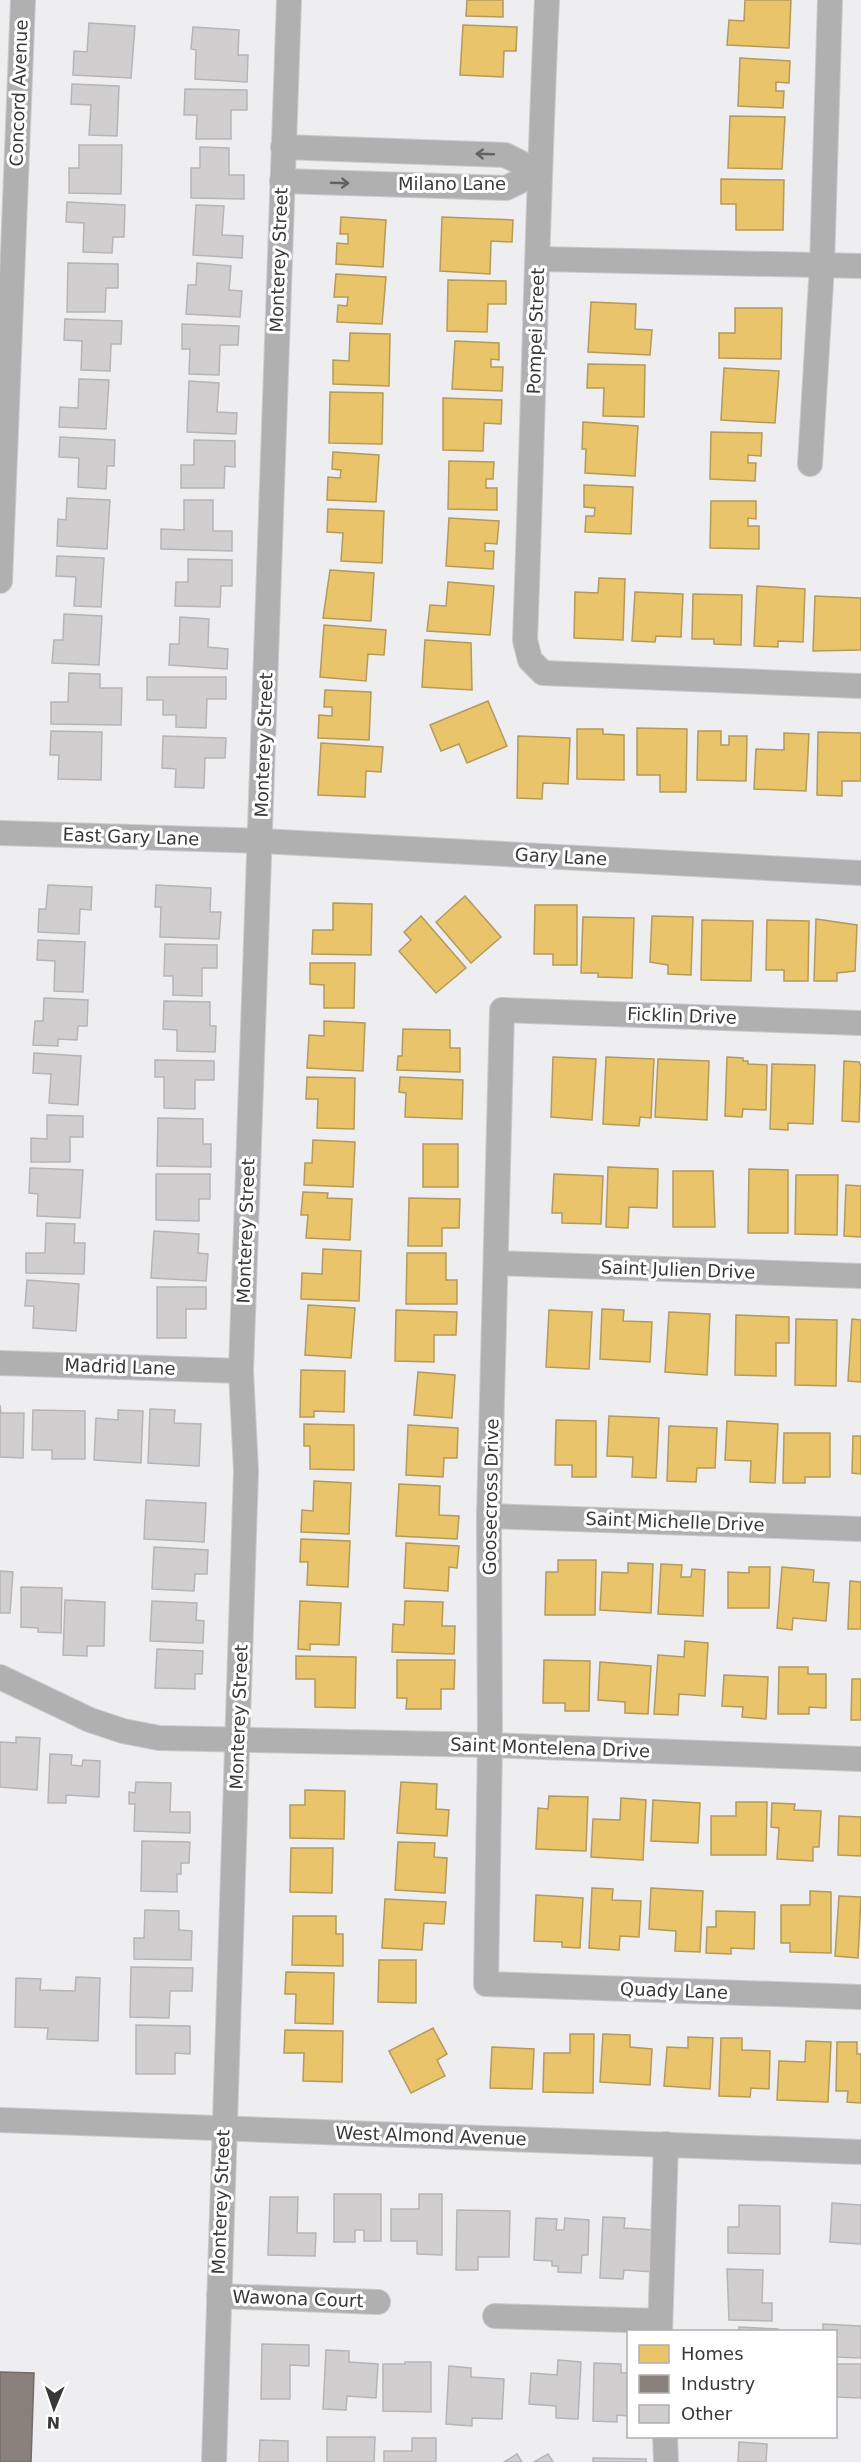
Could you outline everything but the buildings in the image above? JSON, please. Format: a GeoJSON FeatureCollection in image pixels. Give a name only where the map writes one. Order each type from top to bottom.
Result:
{"type":"FeatureCollection","features":[{"type":"Feature","properties":{"kind":"street","name":"Concord Avenue"},"geometry":{"type":"LineString","coordinates":[[0,581],[23,0]]}},
{"type":"Feature","properties":{"kind":"street","name":"Monterey Street"},"geometry":{"type":"LineString","coordinates":[[214,2462],[246,1472],[241,1371],[289,0]]}},
{"type":"Feature","properties":{"kind":"street","name":"Pompei Street"},"geometry":{"type":"LineString","coordinates":[[548,0],[539,172],[539,259],[525,640],[530,660],[543,673],[861,686]]}},
{"type":"Feature","properties":{"kind":"street"},"geometry":{"type":"LineString","coordinates":[[810,464],[822,265],[830,0]]}},
{"type":"Feature","properties":{"kind":"street","name":"Milano Lane"},"geometry":{"type":"LineString","coordinates":[[283,147],[505,155],[539,172]]}},
{"type":"Feature","properties":{"kind":"street","name":"Milano Lane"},"geometry":{"type":"LineString","coordinates":[[282,181],[506,188],[539,172]]}},
{"type":"Feature","properties":{"kind":"street"},"geometry":{"type":"LineString","coordinates":[[539,259],[861,266]]}},
{"type":"Feature","properties":{"kind":"street","name":"East Gary Lane"},"geometry":{"type":"LineString","coordinates":[[0,833],[261,841]]}},
{"type":"Feature","properties":{"kind":"street","name":"Gary Lane"},"geometry":{"type":"LineString","coordinates":[[261,841],[861,873]]}},
{"type":"Feature","properties":{"kind":"street","name":"Ficklin Drive"},"geometry":{"type":"LineString","coordinates":[[502,1010],[861,1023]]}},
{"type":"Feature","properties":{"kind":"street","name":"Goosecross Drive"},"geometry":{"type":"LineString","coordinates":[[486,1984],[490,1746],[489,1516],[502,1010]]}},
{"type":"Feature","properties":{"kind":"street","name":"Saint Julien Drive"},"geometry":{"type":"LineString","coordinates":[[496,1263],[861,1276]]}},
{"type":"Feature","properties":{"kind":"street","name":"Madrid Lane"},"geometry":{"type":"LineString","coordinates":[[0,1364],[241,1371]]}},
{"type":"Feature","properties":{"kind":"street","name":"Saint Michelle Drive"},"geometry":{"type":"LineString","coordinates":[[489,1516],[861,1528]]}},
{"type":"Feature","properties":{"kind":"street","name":"Saint Montelena Drive"},"geometry":{"type":"LineString","coordinates":[[0,1677],[90,1720],[123,1731],[159,1738],[490,1746],[861,1759]]}},
{"type":"Feature","properties":{"kind":"street","name":"Quady Lane"},"geometry":{"type":"LineString","coordinates":[[486,1984],[861,1997]]}},
{"type":"Feature","properties":{"kind":"street","name":"West Almond Avenue"},"geometry":{"type":"LineString","coordinates":[[0,2120],[861,2151]]}},
{"type":"Feature","properties":{"kind":"street"},"geometry":{"type":"LineString","coordinates":[[495,2316],[660,2326],[666,2144]]}},
{"type":"Feature","properties":{"kind":"street","name":"Wawona Court"},"geometry":{"type":"LineString","coordinates":[[219,2296],[378,2302]]}},
{"type":"Feature","properties":{"kind":"street"},"geometry":{"type":"LineString","coordinates":[[665,2438],[666,2462]]}}]}
